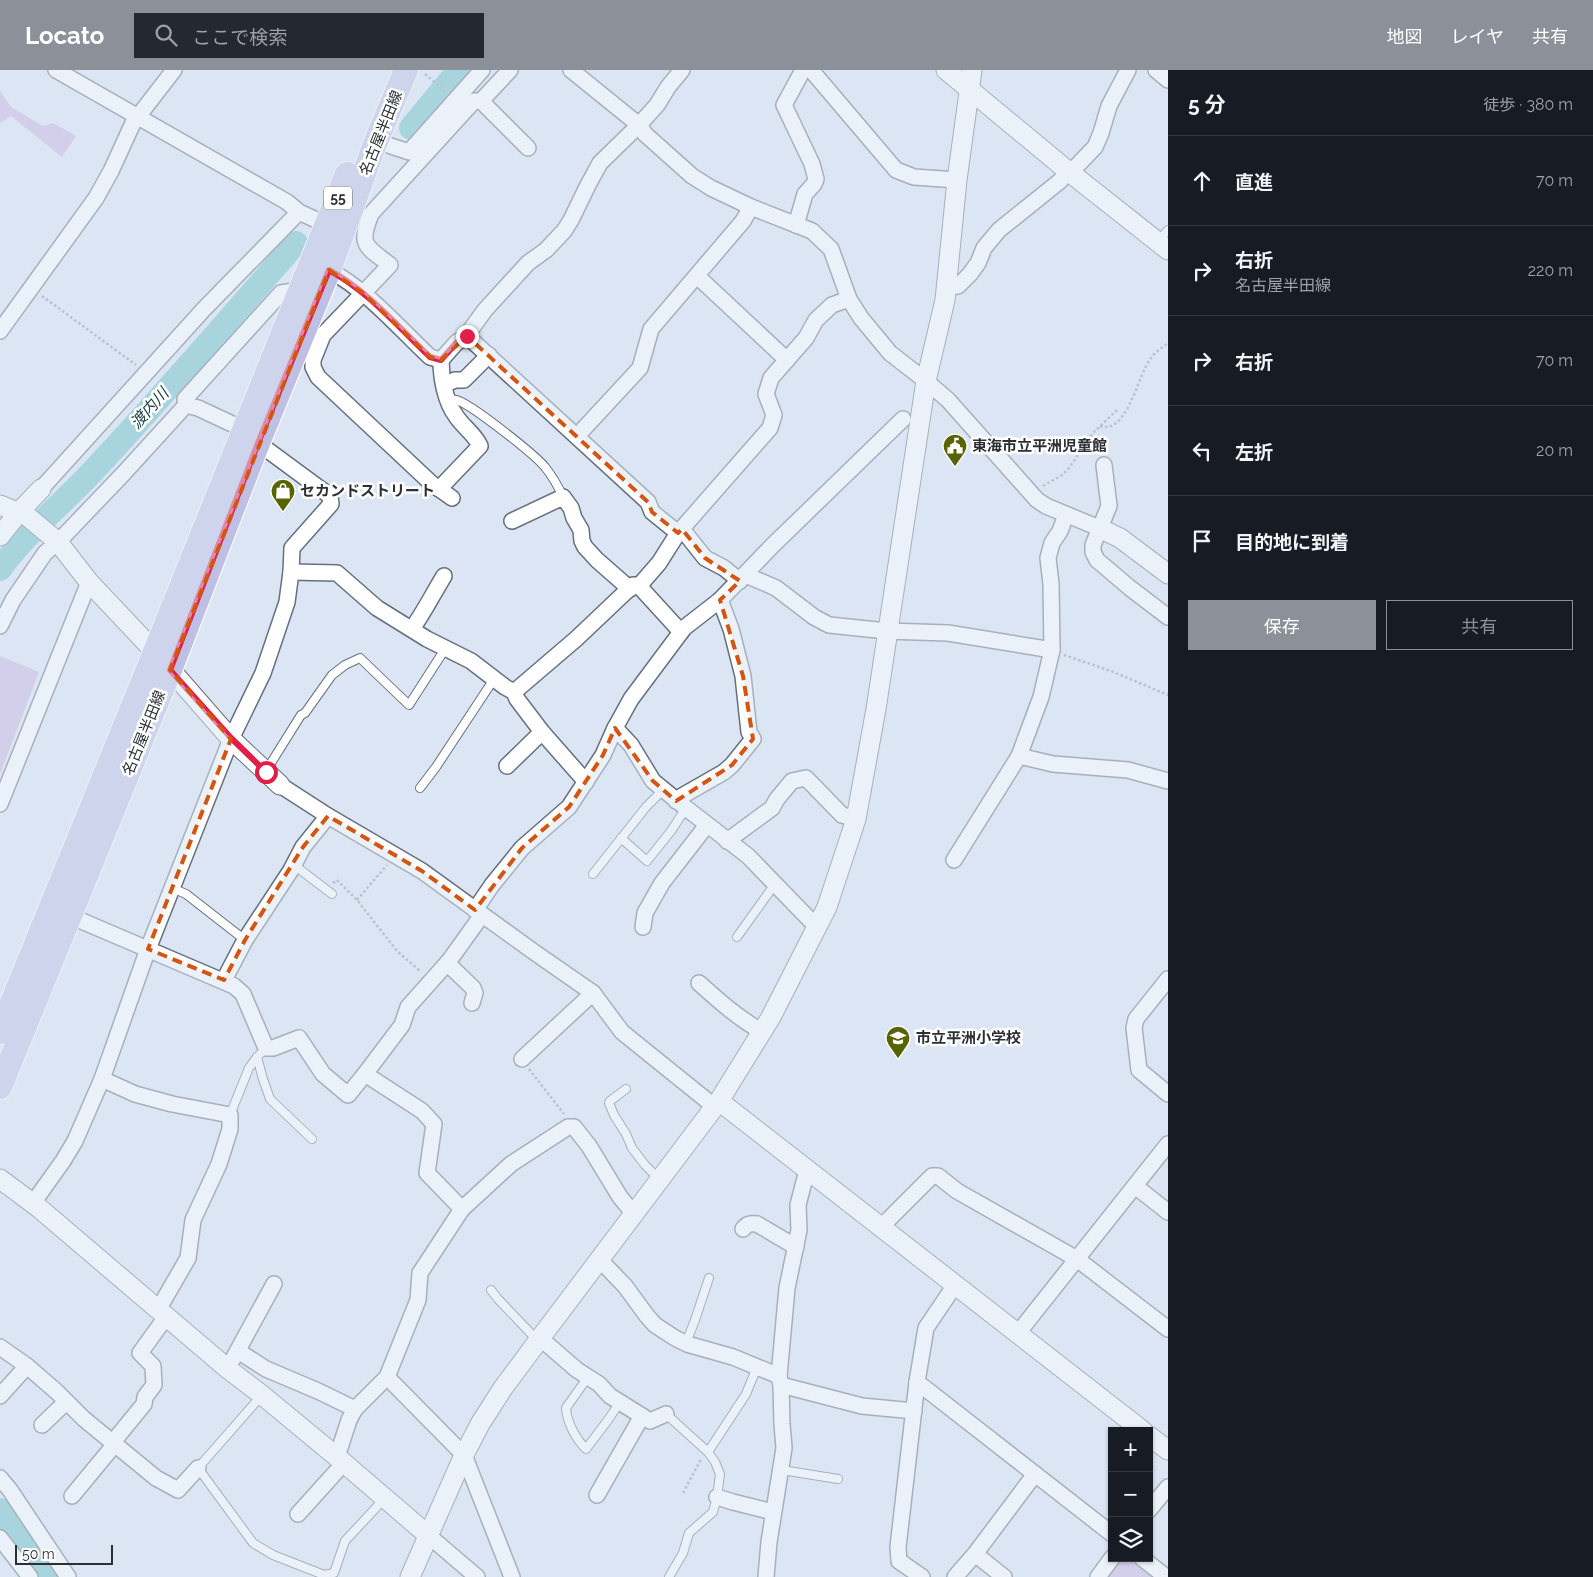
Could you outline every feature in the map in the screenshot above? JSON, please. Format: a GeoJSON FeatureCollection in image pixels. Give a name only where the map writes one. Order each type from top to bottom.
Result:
{"type":"FeatureCollection","features":[{"type":"Feature","properties":{"kind":"main road","name":"名古屋半田線"},"geometry":{"type":"LineString","coordinates":[[0,1087],[70,916],[163,661],[251,436],[301,290],[389,70]]}},
{"type":"Feature","properties":{"kind":"main road","name":"名古屋半田線"},"geometry":{"type":"LineString","coordinates":[[251,436],[329,270],[376,141],[415,72]]}},
{"type":"Feature","properties":{"kind":"main road","name":"名古屋半田線"},"geometry":{"type":"LineString","coordinates":[[0,1032],[5,1008],[163,661]]}},
{"type":"Feature","properties":{"kind":"street"},"geometry":{"type":"LineString","coordinates":[[56,70],[287,202],[299,212],[327,224]]}},
{"type":"Feature","properties":{"kind":"street"},"geometry":{"type":"LineString","coordinates":[[0,331],[96,198],[111,171],[133,123],[174,70]]}},
{"type":"Feature","properties":{"kind":"street"},"geometry":{"type":"LineString","coordinates":[[376,141],[409,152],[482,70]]}},
{"type":"Feature","properties":{"kind":"street"},"geometry":{"type":"LineString","coordinates":[[481,101],[510,70]]}},
{"type":"Feature","properties":{"kind":"street"},"geometry":{"type":"LineString","coordinates":[[571,70],[639,125],[645,134],[692,176],[711,188],[751,207],[812,231],[831,249],[849,299],[861,318],[890,353],[948,400],[1033,497],[1046,506],[1120,538],[1168,574]]}},
{"type":"Feature","properties":{"kind":"street"},"geometry":{"type":"LineString","coordinates":[[439,488],[480,446],[476,438],[455,415],[446,392],[441,372],[441,360],[457,342],[467,336],[485,310],[528,263],[546,250],[564,231],[600,164],[657,105],[668,87],[682,70]]}},
{"type":"Feature","properties":{"kind":"street"},"geometry":{"type":"LineString","coordinates":[[796,225],[805,194],[816,179],[812,164],[784,105],[803,70]]}},
{"type":"Feature","properties":{"kind":"street"},"geometry":{"type":"LineString","coordinates":[[811,70],[896,170],[914,177],[957,180]]}},
{"type":"Feature","properties":{"kind":"street"},"geometry":{"type":"LineString","coordinates":[[946,70],[1069,172],[1164,241]]}},
{"type":"Feature","properties":{"kind":"street"},"geometry":{"type":"LineString","coordinates":[[410,1577],[464,1455],[480,1424],[503,1388],[539,1339],[717,1104],[763,1032],[827,907],[856,819],[876,709],[926,381],[947,287],[957,180],[972,70]]}},
{"type":"Feature","properties":{"kind":"street"},"geometry":{"type":"LineString","coordinates":[[947,287],[958,286],[970,274],[978,263],[984,248],[999,230],[1060,181],[1095,147],[1109,106],[1128,70]]}},
{"type":"Feature","properties":{"kind":"street"},"geometry":{"type":"LineString","coordinates":[[1156,70],[1168,80]]}},
{"type":"Feature","properties":{"kind":"street"},"geometry":{"type":"LineString","coordinates":[[452,498],[431,483],[325,383],[314,371],[314,360],[323,335],[390,265],[367,247],[364,231],[371,214],[474,101],[481,101],[528,148]]}},
{"type":"Feature","properties":{"kind":"street"},"geometry":{"type":"LineString","coordinates":[[577,436],[640,368],[651,329],[743,221],[751,207]]}},
{"type":"Feature","properties":{"kind":"street"},"geometry":{"type":"LineString","coordinates":[[0,536],[23,514],[41,489],[204,309],[299,212]]}},
{"type":"Feature","properties":{"kind":"street"},"geometry":{"type":"LineString","coordinates":[[329,270],[351,283],[363,293],[430,357],[441,360]]}},
{"type":"Feature","properties":{"kind":"street"},"geometry":{"type":"LineString","coordinates":[[697,276],[786,360]]}},
{"type":"Feature","properties":{"kind":"street"},"geometry":{"type":"LineString","coordinates":[[186,405],[185,399],[281,293],[301,290]]}},
{"type":"Feature","properties":{"kind":"street"},"geometry":{"type":"LineString","coordinates":[[514,692],[576,639],[659,563],[680,531],[770,428],[774,415],[766,394],[771,378],[806,338],[816,320],[832,305],[849,299]]}},
{"type":"Feature","properties":{"kind":"street"},"geometry":{"type":"LineString","coordinates":[[467,336],[648,502],[652,512],[680,531],[706,558],[743,578],[776,588],[814,617],[829,625],[948,633],[1052,651]]}},
{"type":"Feature","properties":{"kind":"street"},"geometry":{"type":"LineString","coordinates":[[446,392],[455,380],[464,380],[489,355]]}},
{"type":"Feature","properties":{"kind":"street"},"geometry":{"type":"LineString","coordinates":[[33,1203],[75,1141],[102,1079],[148,949],[231,738],[264,673],[287,602],[292,548],[331,504],[330,496],[251,436],[198,408],[186,405]]}},
{"type":"Feature","properties":{"kind":"street"},"geometry":{"type":"LineString","coordinates":[[0,626],[13,600],[55,540],[124,473],[186,405]]}},
{"type":"Feature","properties":{"kind":"street"},"geometry":{"type":"LineString","coordinates":[[70,916],[224,980],[234,986],[243,994],[262,1052],[299,1038],[323,1074],[348,1095],[402,1025],[408,1007],[448,964],[479,912],[492,885],[522,848],[569,807],[603,755],[631,698],[684,628],[720,600],[773,545],[903,419]]}},
{"type":"Feature","properties":{"kind":"street"},"geometry":{"type":"LineString","coordinates":[[1104,466],[1109,506],[1093,545],[1093,552],[1097,560],[1168,617]]}},
{"type":"Feature","properties":{"kind":"street"},"geometry":{"type":"LineString","coordinates":[[512,521],[562,497],[571,508],[581,530],[582,541],[585,547],[597,560],[634,587],[681,632]]}},
{"type":"Feature","properties":{"kind":"street"},"geometry":{"type":"LineString","coordinates":[[0,505],[23,514],[55,540],[89,582],[163,661],[231,738],[280,785],[328,816],[422,871],[593,993],[622,1032],[807,1170],[1138,1427]]}},
{"type":"Feature","properties":{"kind":"street"},"geometry":{"type":"LineString","coordinates":[[954,860],[1019,756],[1041,697],[1052,651],[1051,584],[1048,558],[1052,543],[1060,531],[1066,515]]}},
{"type":"Feature","properties":{"kind":"street"},"geometry":{"type":"LineString","coordinates":[[291,572],[337,573],[377,608],[445,649],[471,661],[514,692],[542,732],[586,782]]}},
{"type":"Feature","properties":{"kind":"street"},"geometry":{"type":"LineString","coordinates":[[412,629],[444,576]]}},
{"type":"Feature","properties":{"kind":"street"},"geometry":{"type":"LineString","coordinates":[[0,804],[89,582]]}},
{"type":"Feature","properties":{"kind":"street"},"geometry":{"type":"LineString","coordinates":[[681,804],[682,796],[724,772],[732,765],[752,739],[749,732],[742,676],[731,629],[720,600]]}},
{"type":"Feature","properties":{"kind":"street"},"geometry":{"type":"LineString","coordinates":[[615,728],[631,745],[653,781],[748,856],[810,920],[818,925]]}},
{"type":"Feature","properties":{"kind":"street"},"geometry":{"type":"LineString","coordinates":[[507,766],[542,732]]}},
{"type":"Feature","properties":{"kind":"street"},"geometry":{"type":"LineString","coordinates":[[1019,756],[1053,764],[1128,770],[1168,781]]}},
{"type":"Feature","properties":{"kind":"street"},"geometry":{"type":"LineString","coordinates":[[727,841],[772,808],[792,781],[806,778],[842,815],[856,819]]}},
{"type":"Feature","properties":{"kind":"street"},"geometry":{"type":"LineString","coordinates":[[224,980],[245,940],[294,865],[303,847],[328,816]]}},
{"type":"Feature","properties":{"kind":"street"},"geometry":{"type":"LineString","coordinates":[[643,927],[645,913],[662,883],[707,825]]}},
{"type":"Feature","properties":{"kind":"street"},"geometry":{"type":"LineString","coordinates":[[448,964],[473,988],[476,993],[472,1003]]}},
{"type":"Feature","properties":{"kind":"street"},"geometry":{"type":"LineString","coordinates":[[1168,979],[1136,1019],[1134,1028],[1139,1070],[1168,1094]]}},
{"type":"Feature","properties":{"kind":"street"},"geometry":{"type":"LineString","coordinates":[[699,983],[728,1008],[763,1032]]}},
{"type":"Feature","properties":{"kind":"street"},"geometry":{"type":"LineString","coordinates":[[522,1059],[593,993]]}},
{"type":"Feature","properties":{"kind":"street"},"geometry":{"type":"LineString","coordinates":[[365,1074],[422,1111],[434,1124],[427,1173],[462,1209]]}},
{"type":"Feature","properties":{"kind":"street"},"geometry":{"type":"LineString","coordinates":[[72,1496],[144,1404],[145,1396],[154,1385],[153,1366],[140,1353],[162,1313],[188,1258],[193,1220],[220,1164],[230,1129],[230,1115],[172,1104],[135,1094],[102,1079]]}},
{"type":"Feature","properties":{"kind":"street"},"geometry":{"type":"LineString","coordinates":[[298,1514],[341,1460],[349,1420],[355,1410],[387,1377],[418,1300],[420,1273],[462,1209],[511,1164],[568,1127],[574,1127],[620,1197],[634,1214]]}},
{"type":"Feature","properties":{"kind":"street"},"geometry":{"type":"LineString","coordinates":[[1018,1334],[1168,1144]]}},
{"type":"Feature","properties":{"kind":"street"},"geometry":{"type":"LineString","coordinates":[[766,1577],[784,1448],[780,1380],[787,1288],[799,1230],[798,1206],[807,1170]]}},
{"type":"Feature","properties":{"kind":"street"},"geometry":{"type":"LineString","coordinates":[[881,1227],[932,1176],[938,1176],[957,1191],[1077,1259],[1168,1329]]}},
{"type":"Feature","properties":{"kind":"street"},"geometry":{"type":"LineString","coordinates":[[0,1179],[33,1203],[228,1369],[341,1460],[477,1577]]}},
{"type":"Feature","properties":{"kind":"street"},"geometry":{"type":"LineString","coordinates":[[1135,1186],[1168,1212]]}},
{"type":"Feature","properties":{"kind":"street"},"geometry":{"type":"LineString","coordinates":[[743,1229],[751,1223],[756,1224],[796,1247]]}},
{"type":"Feature","properties":{"kind":"street"},"geometry":{"type":"LineString","coordinates":[[600,1260],[625,1286],[655,1325],[686,1343],[733,1357],[757,1367],[780,1380],[862,1406],[914,1411]]}},
{"type":"Feature","properties":{"kind":"street"},"geometry":{"type":"LineString","coordinates":[[228,1369],[274,1284]]}},
{"type":"Feature","properties":{"kind":"street"},"geometry":{"type":"LineString","coordinates":[[922,1577],[899,1561],[898,1547],[917,1382],[926,1328],[955,1285]]}},
{"type":"Feature","properties":{"kind":"street"},"geometry":{"type":"LineString","coordinates":[[539,1339],[576,1370],[599,1384],[610,1396],[650,1421],[666,1414]]}},
{"type":"Feature","properties":{"kind":"street"},"geometry":{"type":"LineString","coordinates":[[0,1347],[27,1366],[84,1419],[156,1478],[178,1490],[198,1468]]}},
{"type":"Feature","properties":{"kind":"street"},"geometry":{"type":"LineString","coordinates":[[238,1351],[266,1369],[318,1391],[355,1410]]}},
{"type":"Feature","properties":{"kind":"street"},"geometry":{"type":"LineString","coordinates":[[0,1396],[27,1366]]}},
{"type":"Feature","properties":{"kind":"street"},"geometry":{"type":"LineString","coordinates":[[387,1377],[464,1455],[512,1577]]}},
{"type":"Feature","properties":{"kind":"street"},"geometry":{"type":"LineString","coordinates":[[917,1382],[1108,1531]]}},
{"type":"Feature","properties":{"kind":"street"},"geometry":{"type":"LineString","coordinates":[[42,1425],[66,1402]]}},
{"type":"Feature","properties":{"kind":"street"},"geometry":{"type":"LineString","coordinates":[[597,1495],[642,1416]]}},
{"type":"Feature","properties":{"kind":"street"},"geometry":{"type":"LineString","coordinates":[[1153,1439],[1168,1450]]}},
{"type":"Feature","properties":{"kind":"street"},"geometry":{"type":"LineString","coordinates":[[955,1577],[975,1554],[1035,1474]]}},
{"type":"Feature","properties":{"kind":"street"},"geometry":{"type":"LineString","coordinates":[[0,1478],[68,1577]]}},
{"type":"Feature","properties":{"kind":"street"},"geometry":{"type":"LineString","coordinates":[[1153,1505],[1168,1487]]}},
{"type":"Feature","properties":{"kind":"street"},"geometry":{"type":"LineString","coordinates":[[717,1497],[774,1512]]}},
{"type":"Feature","properties":{"kind":"street"},"geometry":{"type":"LineString","coordinates":[[0,1538],[30,1577]]}},
{"type":"Feature","properties":{"kind":"street"},"geometry":{"type":"LineString","coordinates":[[975,1554],[1004,1577]]}},
{"type":"Feature","properties":{"kind":"street"},"geometry":{"type":"LineString","coordinates":[[1098,1577],[1109,1562]]}},
{"type":"Feature","properties":{"kind":"street"},"geometry":{"type":"LineString","coordinates":[[1147,1562],[1166,1577]]}},
{"type":"Feature","properties":{"kind":"lane"},"geometry":{"type":"LineString","coordinates":[[446,392],[479,413],[544,466],[556,482],[562,497]]}},
{"type":"Feature","properties":{"kind":"lane"},"geometry":{"type":"LineString","coordinates":[[266,772],[301,715],[305,713],[332,675],[345,665],[360,658],[409,704],[445,649]]}},
{"type":"Feature","properties":{"kind":"lane"},"geometry":{"type":"LineString","coordinates":[[420,788],[494,679]]}},
{"type":"Feature","properties":{"kind":"lane"},"geometry":{"type":"LineString","coordinates":[[593,874],[646,807],[663,790]]}},
{"type":"Feature","properties":{"kind":"lane"},"geometry":{"type":"LineString","coordinates":[[621,838],[647,861],[671,831],[681,804]]}},
{"type":"Feature","properties":{"kind":"lane"},"geometry":{"type":"LineString","coordinates":[[294,865],[330,892]]}},
{"type":"Feature","properties":{"kind":"lane"},"geometry":{"type":"LineString","coordinates":[[737,937],[775,884]]}},
{"type":"Feature","properties":{"kind":"lane"},"geometry":{"type":"LineString","coordinates":[[172,888],[186,894],[245,940]]}},
{"type":"Feature","properties":{"kind":"lane"},"geometry":{"type":"LineString","coordinates":[[230,1115],[249,1068],[262,1052]]}},
{"type":"Feature","properties":{"kind":"lane"},"geometry":{"type":"LineString","coordinates":[[262,1052],[263,1080],[270,1099],[312,1139]]}},
{"type":"Feature","properties":{"kind":"lane"},"geometry":{"type":"LineString","coordinates":[[626,1089],[609,1103],[632,1148],[660,1180]]}},
{"type":"Feature","properties":{"kind":"lane"},"geometry":{"type":"LineString","coordinates":[[686,1343],[696,1320],[709,1278]]}},
{"type":"Feature","properties":{"kind":"lane"},"geometry":{"type":"LineString","coordinates":[[491,1290],[539,1339]]}},
{"type":"Feature","properties":{"kind":"lane"},"geometry":{"type":"LineString","coordinates":[[708,1452],[746,1394],[757,1367]]}},
{"type":"Feature","properties":{"kind":"lane"},"geometry":{"type":"LineString","coordinates":[[588,1377],[566,1408],[577,1440],[586,1449],[620,1402]]}},
{"type":"Feature","properties":{"kind":"lane"},"geometry":{"type":"LineString","coordinates":[[262,1395],[198,1468],[254,1543],[272,1555],[324,1576],[334,1573],[345,1541],[385,1498]]}},
{"type":"Feature","properties":{"kind":"lane"},"geometry":{"type":"LineString","coordinates":[[666,1414],[708,1452],[720,1474],[713,1512],[689,1533],[682,1553],[669,1577]]}},
{"type":"Feature","properties":{"kind":"lane"},"geometry":{"type":"LineString","coordinates":[[782,1470],[838,1479]]}},
{"type":"Feature","properties":{"kind":"path"},"geometry":{"type":"LineString","coordinates":[[415,72],[456,100]]}},
{"type":"Feature","properties":{"kind":"path"},"geometry":{"type":"LineString","coordinates":[[31,288],[147,373]]}},
{"type":"Feature","properties":{"kind":"path"},"geometry":{"type":"LineString","coordinates":[[1100,426],[1108,427],[1117,422],[1125,413],[1151,357],[1168,343]]}},
{"type":"Feature","properties":{"kind":"path"},"geometry":{"type":"LineString","coordinates":[[1033,497],[1043,486],[1062,475],[1069,468],[1093,433],[1118,409]]}},
{"type":"Feature","properties":{"kind":"path"},"geometry":{"type":"LineString","coordinates":[[1052,651],[1112,671],[1168,695]]}},
{"type":"Feature","properties":{"kind":"path"},"geometry":{"type":"LineString","coordinates":[[357,900],[395,856]]}},
{"type":"Feature","properties":{"kind":"path"},"geometry":{"type":"LineString","coordinates":[[330,892],[332,883],[337,880],[357,900],[398,950],[431,981]]}},
{"type":"Feature","properties":{"kind":"path"},"geometry":{"type":"LineString","coordinates":[[522,1059],[574,1127]]}},
{"type":"Feature","properties":{"kind":"path"},"geometry":{"type":"LineString","coordinates":[[683,1493],[701,1459],[708,1452]]}},
{"type":"Feature","properties":{"kind":"highlighted area"},"geometry":{"type":"Polygon","coordinates":[[[329,270],[363,293],[430,357],[441,360],[467,336],[648,502],[652,512],[678,533],[682,529],[705,558],[740,581],[720,600],[743,676],[753,739],[732,765],[676,801],[653,781],[615,728],[603,755],[569,807],[522,848],[475,910],[422,871],[328,816],[303,847],[245,940],[224,980],[148,949],[231,739],[170,670],[329,270]]]}},
{"type":"Feature","properties":{"kind":"shaded area"},"geometry":{"type":"Polygon","coordinates":[[[0,91],[11,107],[43,126],[53,123],[76,136],[62,157],[11,116],[0,123],[0,91]]]}},
{"type":"Feature","properties":{"kind":"shaded area"},"geometry":{"type":"Polygon","coordinates":[[[0,656],[39,672],[0,774],[0,656]]]}},
{"type":"Feature","properties":{"kind":"shaded area"},"geometry":{"type":"Polygon","coordinates":[[[1114,1562],[1144,1562],[1163,1577],[1102,1577],[1114,1562]]]}},
{"type":"Feature","properties":{"kind":"waterway","name":"渡内川"},"geometry":{"type":"LineString","coordinates":[[411,128],[459,70]]}},
{"type":"Feature","properties":{"kind":"waterway","name":"渡内川"},"geometry":{"type":"LineString","coordinates":[[0,569],[33,530],[82,482],[171,386],[296,243]]}},
{"type":"Feature","properties":{"kind":"waterway"},"geometry":{"type":"LineString","coordinates":[[0,1510],[42,1560],[51,1577]]}},
{"type":"Feature","properties":{"kind":"place","name":"東海市立平洲児童館"},"geometry":{"type":"Point","coordinates":[955,467]}},
{"type":"Feature","properties":{"kind":"place","name":"セカンドストリート"},"geometry":{"type":"Point","coordinates":[283,512]}},
{"type":"Feature","properties":{"kind":"place","name":"市立平洲小学校"},"geometry":{"type":"Point","coordinates":[898,1059]}},
{"type":"Feature","properties":{"kind":"route"},"geometry":{"type":"LineString","coordinates":[[266,772],[231,738],[170,670],[258,443],[329,270],[351,283],[363,293],[430,357],[441,360],[457,342],[467,336]]}}]}
